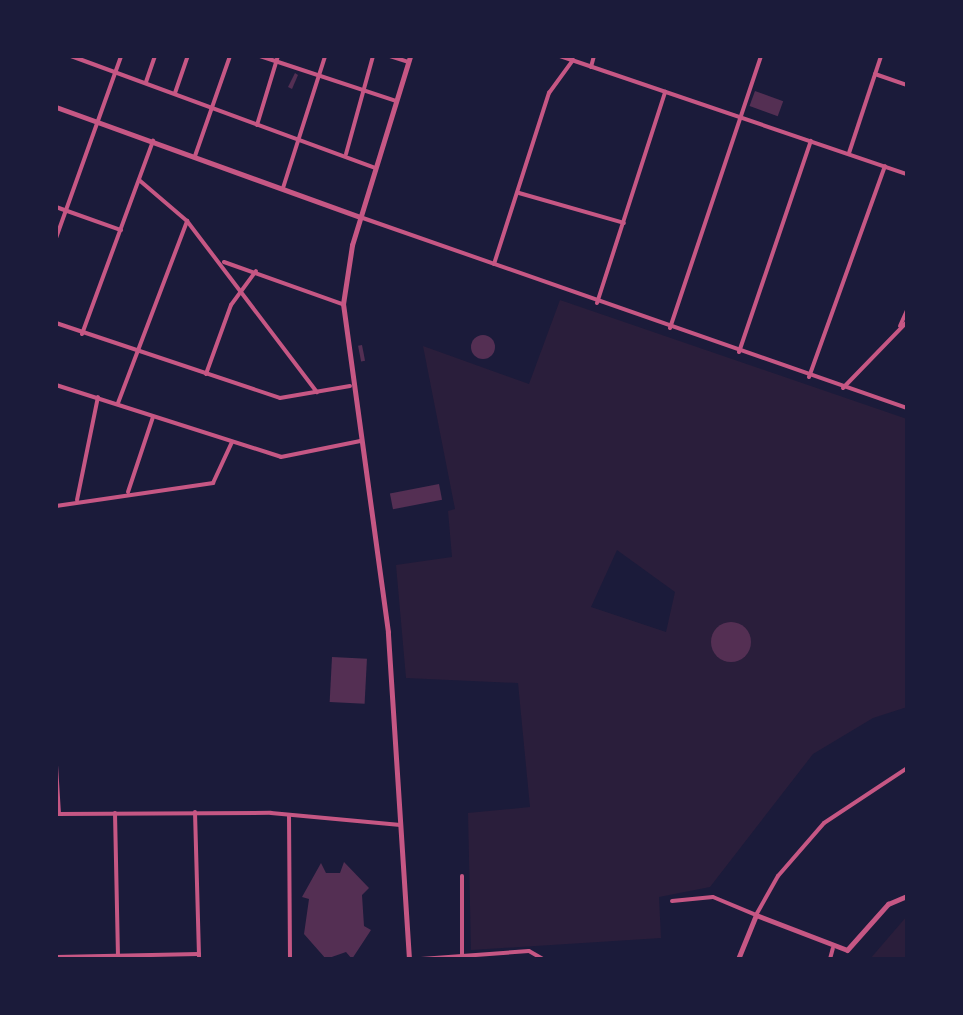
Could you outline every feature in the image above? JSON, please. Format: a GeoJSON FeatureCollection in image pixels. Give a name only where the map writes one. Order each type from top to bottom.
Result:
{"type":"FeatureCollection","features":[{"type":"Feature","properties":{"kind":"street"},"geometry":{"type":"LineString","coordinates":[[71,56],[87,59],[375,168]]}},
{"type":"Feature","properties":{"kind":"street"},"geometry":{"type":"LineString","coordinates":[[56,238],[121,56]]}},
{"type":"Feature","properties":{"kind":"street"},"geometry":{"type":"LineString","coordinates":[[146,82],[155,56]]}},
{"type":"Feature","properties":{"kind":"street"},"geometry":{"type":"LineString","coordinates":[[175,93],[188,56]]}},
{"type":"Feature","properties":{"kind":"street"},"geometry":{"type":"LineString","coordinates":[[195,156],[230,56]]}},
{"type":"Feature","properties":{"kind":"street"},"geometry":{"type":"LineString","coordinates":[[260,56],[277,59],[396,101]]}},
{"type":"Feature","properties":{"kind":"street"},"geometry":{"type":"LineString","coordinates":[[283,188],[325,56]]}},
{"type":"Feature","properties":{"kind":"street"},"geometry":{"type":"LineString","coordinates":[[345,155],[373,56]]}},
{"type":"Feature","properties":{"kind":"street"},"geometry":{"type":"LineString","coordinates":[[390,56],[409,59],[360,217],[343,304],[350,386],[388,632],[409,959]]}},
{"type":"Feature","properties":{"kind":"street"},"geometry":{"type":"LineString","coordinates":[[560,56],[907,174]]}},
{"type":"Feature","properties":{"kind":"street"},"geometry":{"type":"LineString","coordinates":[[591,67],[594,56]]}},
{"type":"Feature","properties":{"kind":"street"},"geometry":{"type":"LineString","coordinates":[[670,328],[761,56]]}},
{"type":"Feature","properties":{"kind":"street"},"geometry":{"type":"LineString","coordinates":[[849,154],[881,56]]}},
{"type":"Feature","properties":{"kind":"street"},"geometry":{"type":"LineString","coordinates":[[257,125],[277,59]]}},
{"type":"Feature","properties":{"kind":"street"},"geometry":{"type":"LineString","coordinates":[[494,264],[553,84],[573,60]]}},
{"type":"Feature","properties":{"kind":"street"},"geometry":{"type":"LineString","coordinates":[[875,74],[907,85]]}},
{"type":"Feature","properties":{"kind":"street"},"geometry":{"type":"LineString","coordinates":[[597,303],[665,92]]}},
{"type":"Feature","properties":{"kind":"street"},"geometry":{"type":"LineString","coordinates":[[56,107],[597,303],[907,408]]}},
{"type":"Feature","properties":{"kind":"street"},"geometry":{"type":"LineString","coordinates":[[82,334],[153,141]]}},
{"type":"Feature","properties":{"kind":"street"},"geometry":{"type":"LineString","coordinates":[[739,352],[811,141]]}},
{"type":"Feature","properties":{"kind":"street"},"geometry":{"type":"LineString","coordinates":[[809,377],[885,166]]}},
{"type":"Feature","properties":{"kind":"street"},"geometry":{"type":"LineString","coordinates":[[139,180],[187,221],[224,262],[240,291],[317,392]]}},
{"type":"Feature","properties":{"kind":"street"},"geometry":{"type":"LineString","coordinates":[[519,193],[624,223]]}},
{"type":"Feature","properties":{"kind":"street"},"geometry":{"type":"LineString","coordinates":[[56,207],[121,230]]}},
{"type":"Feature","properties":{"kind":"street"},"geometry":{"type":"LineString","coordinates":[[118,403],[187,221]]}},
{"type":"Feature","properties":{"kind":"street"},"geometry":{"type":"LineString","coordinates":[[224,262],[343,304]]}},
{"type":"Feature","properties":{"kind":"street"},"geometry":{"type":"LineString","coordinates":[[206,374],[240,291],[256,271]]}},
{"type":"Feature","properties":{"kind":"street"},"geometry":{"type":"LineString","coordinates":[[899,329],[907,310]]}},
{"type":"Feature","properties":{"kind":"street"},"geometry":{"type":"LineString","coordinates":[[843,388],[907,322]]}},
{"type":"Feature","properties":{"kind":"street"},"geometry":{"type":"LineString","coordinates":[[56,323],[280,398],[350,386]]}},
{"type":"Feature","properties":{"kind":"street"},"geometry":{"type":"LineString","coordinates":[[56,385],[288,458],[360,441]]}},
{"type":"Feature","properties":{"kind":"street"},"geometry":{"type":"LineString","coordinates":[[77,500],[98,397]]}},
{"type":"Feature","properties":{"kind":"street"},"geometry":{"type":"LineString","coordinates":[[128,492],[153,417]]}},
{"type":"Feature","properties":{"kind":"street"},"geometry":{"type":"LineString","coordinates":[[56,506],[128,492],[213,483],[232,441]]}},
{"type":"Feature","properties":{"kind":"street"},"geometry":{"type":"LineString","coordinates":[[56,765],[57,814],[195,812],[289,815],[402,825]]}},
{"type":"Feature","properties":{"kind":"street"},"geometry":{"type":"LineString","coordinates":[[738,959],[756,915],[778,876],[824,823],[907,768]]}},
{"type":"Feature","properties":{"kind":"street"},"geometry":{"type":"LineString","coordinates":[[56,957],[199,957],[195,812]]}},
{"type":"Feature","properties":{"kind":"street"},"geometry":{"type":"LineString","coordinates":[[115,813],[118,958]]}},
{"type":"Feature","properties":{"kind":"street"},"geometry":{"type":"LineString","coordinates":[[289,815],[290,959]]}},
{"type":"Feature","properties":{"kind":"street"},"geometry":{"type":"LineString","coordinates":[[462,876],[462,958]]}},
{"type":"Feature","properties":{"kind":"street"},"geometry":{"type":"LineString","coordinates":[[672,901],[713,897],[833,948],[853,947],[888,904],[907,896]]}},
{"type":"Feature","properties":{"kind":"street"},"geometry":{"type":"LineString","coordinates":[[830,959],[833,948]]}},
{"type":"Feature","properties":{"kind":"street"},"geometry":{"type":"LineString","coordinates":[[421,959],[529,951],[543,959]]}},
{"type":"Feature","properties":{"kind":"shaded area"},"geometry":{"type":"Polygon","coordinates":[[[560,300],[907,419],[907,707],[873,718],[813,754],[710,887],[659,897],[661,938],[471,950],[468,813],[530,807],[518,683],[406,678],[396,565],[452,557],[448,511],[455,509],[423,346],[529,384],[560,300]],[[617,550],[591,607],[666,632],[675,592],[617,550]]]}},
{"type":"Feature","properties":{"kind":"shaded area"},"geometry":{"type":"Polygon","coordinates":[[[907,916],[907,959],[870,959],[907,916]]]}},
{"type":"Feature","properties":{"kind":"building"},"geometry":{"type":"Polygon","coordinates":[[[295,73],[298,75],[292,89],[288,87],[295,73]]]}},
{"type":"Feature","properties":{"kind":"building"},"geometry":{"type":"Polygon","coordinates":[[[755,91],[783,101],[778,116],[750,106],[755,91]]]}},
{"type":"Feature","properties":{"kind":"building"},"geometry":{"type":"Polygon","coordinates":[[[483,335],[494,342],[495,347],[488,358],[483,359],[472,352],[471,347],[478,336],[483,335]]]}},
{"type":"Feature","properties":{"kind":"building"},"geometry":{"type":"Polygon","coordinates":[[[362,345],[365,361],[361,361],[358,346],[362,345]]]}},
{"type":"Feature","properties":{"kind":"building"},"geometry":{"type":"Polygon","coordinates":[[[439,484],[442,500],[393,509],[390,494],[439,484]]]}},
{"type":"Feature","properties":{"kind":"building"},"geometry":{"type":"Polygon","coordinates":[[[731,622],[745,628],[751,642],[745,656],[731,662],[717,656],[711,642],[717,628],[731,622]]]}},
{"type":"Feature","properties":{"kind":"building"},"geometry":{"type":"Polygon","coordinates":[[[332,657],[367,659],[365,704],[330,702],[332,657]]]}},
{"type":"Feature","properties":{"kind":"building"},"geometry":{"type":"Polygon","coordinates":[[[344,862],[369,888],[362,895],[364,926],[371,930],[352,959],[346,952],[326,959],[304,934],[309,899],[302,897],[321,863],[326,873],[340,873],[344,862]]]}}]}
